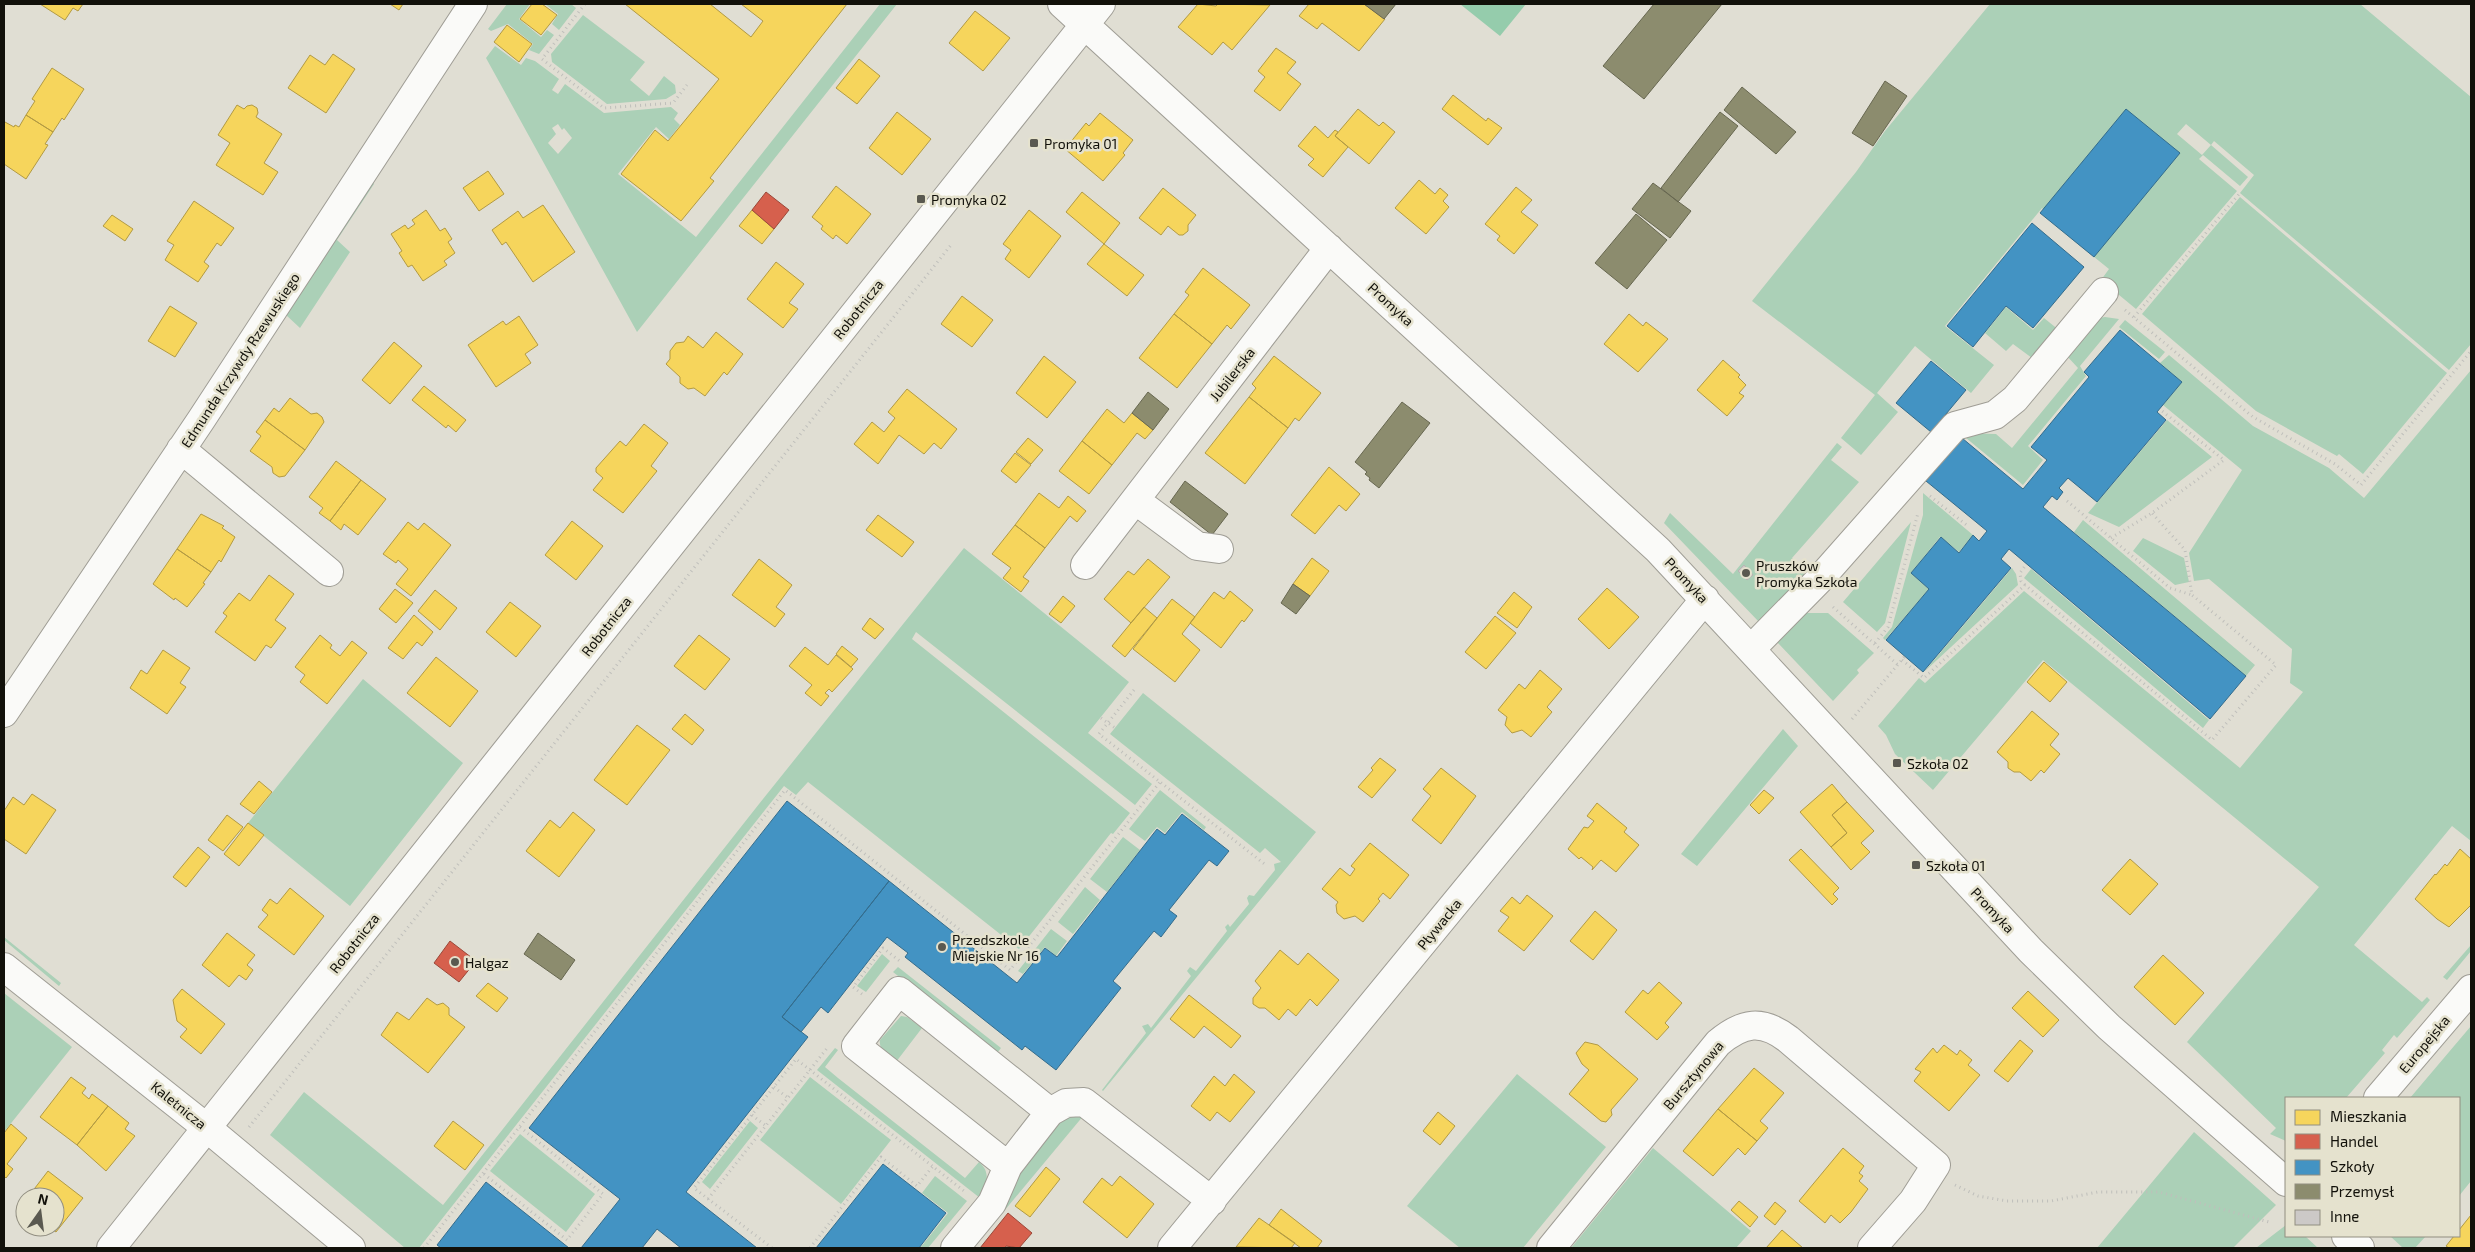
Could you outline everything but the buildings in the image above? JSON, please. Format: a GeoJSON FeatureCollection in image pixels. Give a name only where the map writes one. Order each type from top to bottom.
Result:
{"type":"FeatureCollection","features":[{"type":"Feature","properties":{"kind":"street","name":"Edmunda Krzywdy Rzewuskiego"},"geometry":{"type":"LineString","coordinates":[[4,714],[181,449],[473,4]]}},
{"type":"Feature","properties":{"kind":"street","name":"Promyka"},"geometry":{"type":"LineString","coordinates":[[1062,4],[1658,550],[2031,951],[2110,1028],[2285,1181]]}},
{"type":"Feature","properties":{"kind":"street","name":"Robotnicza"},"geometry":{"type":"LineString","coordinates":[[111,1248],[1101,4]]}},
{"type":"Feature","properties":{"kind":"street","name":"Jubilerska"},"geometry":{"type":"LineString","coordinates":[[1085,565],[1330,248]]}},
{"type":"Feature","properties":{"kind":"street"},"geometry":{"type":"LineString","coordinates":[[1751,649],[1913,482],[1956,426],[1995,415],[2015,399],[2104,292]]}},
{"type":"Feature","properties":{"kind":"street"},"geometry":{"type":"LineString","coordinates":[[181,449],[329,572]]}},
{"type":"Feature","properties":{"kind":"street"},"geometry":{"type":"LineString","coordinates":[[1135,500],[1197,546],[1219,549]]}},
{"type":"Feature","properties":{"kind":"street","name":"Pływacka"},"geometry":{"type":"LineString","coordinates":[[1172,1248],[1705,600]]}},
{"type":"Feature","properties":{"kind":"street","name":"Kaletnicza"},"geometry":{"type":"LineString","coordinates":[[4,967],[207,1128],[351,1248]]}},
{"type":"Feature","properties":{"kind":"street","name":"Europejska"},"geometry":{"type":"LineString","coordinates":[[2379,1097],[2471,989]]}},
{"type":"Feature","properties":{"kind":"street"},"geometry":{"type":"LineString","coordinates":[[1008,1166],[856,1046],[899,991],[1050,1112]]}},
{"type":"Feature","properties":{"kind":"street","name":"Bursztynowa"},"geometry":{"type":"LineString","coordinates":[[1551,1248],[1718,1043],[1743,1027],[1760,1025],[1775,1029],[1936,1165]]}},
{"type":"Feature","properties":{"kind":"street"},"geometry":{"type":"LineString","coordinates":[[955,1248],[992,1203],[1008,1166],[1050,1112],[1066,1102],[1084,1102],[1212,1201]]}},
{"type":"Feature","properties":{"kind":"street"},"geometry":{"type":"LineString","coordinates":[[1872,1248],[1913,1201],[1936,1165]]}},
{"type":"Feature","properties":{"kind":"street"},"geometry":{"type":"LineString","coordinates":[[2347,1237],[2360,1248]]}},
{"type":"Feature","properties":{"kind":"path"},"geometry":{"type":"LineString","coordinates":[[585,4],[542,59],[604,108],[673,104],[687,85]]}},
{"type":"Feature","properties":{"kind":"path"},"geometry":{"type":"LineString","coordinates":[[2134,318],[2240,193]]}},
{"type":"Feature","properties":{"kind":"path"},"geometry":{"type":"LineString","coordinates":[[248,1133],[249,1127],[317,1040],[951,245]]}},
{"type":"Feature","properties":{"kind":"path"},"geometry":{"type":"LineString","coordinates":[[2104,292],[2254,417],[2335,464],[2361,485],[2471,351]]}},
{"type":"Feature","properties":{"kind":"path"},"geometry":{"type":"LineString","coordinates":[[2111,538],[2152,513],[2224,460],[2162,411]]}},
{"type":"Feature","properties":{"kind":"path"},"geometry":{"type":"LineString","coordinates":[[1913,482],[1970,527]]}},
{"type":"Feature","properties":{"kind":"path"},"geometry":{"type":"LineString","coordinates":[[1874,643],[1888,627],[1918,513],[1913,482]]}},
{"type":"Feature","properties":{"kind":"path"},"geometry":{"type":"LineString","coordinates":[[2024,566],[2020,572],[2021,581],[2024,585],[2212,740],[2276,665],[2192,595],[2170,588],[2066,501]]}},
{"type":"Feature","properties":{"kind":"path"},"geometry":{"type":"LineString","coordinates":[[2152,513],[2185,550],[2192,595]]}},
{"type":"Feature","properties":{"kind":"path"},"geometry":{"type":"LineString","coordinates":[[1902,660],[1924,678],[2024,585]]}},
{"type":"Feature","properties":{"kind":"path"},"geometry":{"type":"LineString","coordinates":[[1812,588],[1898,665]]}},
{"type":"Feature","properties":{"kind":"path"},"geometry":{"type":"LineString","coordinates":[[1848,724],[1905,656]]}},
{"type":"Feature","properties":{"kind":"path"},"geometry":{"type":"LineString","coordinates":[[1134,690],[1099,734],[1267,866]]}},
{"type":"Feature","properties":{"kind":"path"},"geometry":{"type":"LineString","coordinates":[[1101,718],[1115,728]]}},
{"type":"Feature","properties":{"kind":"path"},"geometry":{"type":"LineString","coordinates":[[424,1248],[786,790],[926,900],[1010,970],[1160,782]]}},
{"type":"Feature","properties":{"kind":"path"},"geometry":{"type":"LineString","coordinates":[[772,1248],[694,1188],[796,1059],[968,1194]]}},
{"type":"Feature","properties":{"kind":"path"},"geometry":{"type":"LineString","coordinates":[[774,1087],[788,1098]]}},
{"type":"Feature","properties":{"kind":"path"},"geometry":{"type":"LineString","coordinates":[[752,1115],[766,1126]]}},
{"type":"Feature","properties":{"kind":"path"},"geometry":{"type":"LineString","coordinates":[[484,1174],[567,1240],[603,1194],[520,1127]]}},
{"type":"Feature","properties":{"kind":"path"},"geometry":{"type":"LineString","coordinates":[[810,1248],[881,1157],[917,1186],[933,1166]]}},
{"type":"Feature","properties":{"kind":"path"},"geometry":{"type":"LineString","coordinates":[[1936,1165],[1955,1185],[1978,1196],[2007,1201],[2051,1201],[2098,1192],[2159,1192],[2269,1222]]}},
{"type":"Feature","properties":{"kind":"green space"},"geometry":{"type":"Polygon","coordinates":[[[507,4],[530,4],[519,19],[541,37],[547,30],[554,35],[539,54],[529,50],[533,44],[508,24],[491,31],[488,29],[507,4]]]}},
{"type":"Feature","properties":{"kind":"green space"},"geometry":{"type":"Polygon","coordinates":[[[545,4],[571,4],[576,8],[559,30],[552,24],[558,14],[545,4]]]}},
{"type":"Feature","properties":{"kind":"green space"},"geometry":{"type":"Polygon","coordinates":[[[880,4],[897,4],[637,332],[486,58],[495,46],[521,65],[526,58],[535,61],[559,79],[552,90],[558,94],[565,84],[604,113],[671,107],[678,113],[674,119],[680,125],[669,139],[656,127],[618,174],[696,237],[880,4]],[[558,124],[552,128],[556,134],[548,143],[558,154],[572,138],[564,128],[562,130],[558,124]]]}},
{"type":"Feature","properties":{"kind":"green space"},"geometry":{"type":"Polygon","coordinates":[[[1460,4],[1526,4],[1500,36],[1460,4]]]}},
{"type":"Feature","properties":{"kind":"green space"},"geometry":{"type":"Polygon","coordinates":[[[1990,4],[2360,4],[2471,97],[2471,344],[2449,370],[2240,193],[2254,175],[2214,141],[2211,145],[2248,177],[2240,186],[2203,155],[2199,159],[2237,191],[2136,309],[2101,280],[2109,269],[2068,236],[2042,208],[1945,326],[1994,365],[1971,393],[1915,346],[1877,393],[1898,412],[1861,455],[1841,438],[1875,395],[1752,301],[1856,172],[1885,131],[1990,4]],[[2186,124],[2177,134],[2202,155],[2211,145],[2186,124]]]}},
{"type":"Feature","properties":{"kind":"green space"},"geometry":{"type":"Polygon","coordinates":[[[583,15],[645,62],[630,80],[649,96],[664,76],[675,85],[676,93],[666,99],[607,104],[552,62],[551,54],[583,15]]]}},
{"type":"Feature","properties":{"kind":"green space"},"geometry":{"type":"Polygon","coordinates":[[[372,181],[374,184],[337,240],[350,252],[300,328],[285,314],[372,181]]]}},
{"type":"Feature","properties":{"kind":"green space"},"geometry":{"type":"Polygon","coordinates":[[[2240,197],[2447,373],[2363,474],[2339,454],[2337,456],[2256,411],[2142,314],[2240,197]]]}},
{"type":"Feature","properties":{"kind":"green space"},"geometry":{"type":"Polygon","coordinates":[[[2006,307],[2033,330],[2044,318],[2060,331],[2032,358],[2013,344],[2006,351],[1985,333],[2006,307]]]}},
{"type":"Feature","properties":{"kind":"green space"},"geometry":{"type":"Polygon","coordinates":[[[2105,317],[2119,319],[2080,366],[2086,376],[2028,446],[2043,460],[2023,485],[1960,433],[1996,434],[2012,448],[2078,368],[2066,355],[2094,319],[2105,317]]]}},
{"type":"Feature","properties":{"kind":"green space"},"geometry":{"type":"Polygon","coordinates":[[[2125,320],[2165,352],[2159,359],[2119,327],[2125,320]]]}},
{"type":"Feature","properties":{"kind":"green space"},"geometry":{"type":"Polygon","coordinates":[[[2169,355],[2253,426],[2329,468],[2364,498],[2471,370],[2471,841],[2452,826],[2354,945],[2422,1002],[2427,997],[2430,1000],[2397,1038],[2394,1035],[2382,1050],[2385,1053],[2347,1097],[2285,1097],[2285,1141],[2270,1134],[2276,1128],[2187,1042],[2319,887],[2043,660],[1933,790],[1895,754],[1886,735],[1878,726],[1919,678],[1925,683],[2024,591],[2240,768],[2303,692],[2290,683],[2292,649],[2209,579],[2194,581],[2189,553],[2242,470],[2163,405],[2182,382],[2160,363],[2169,355]]]}},
{"type":"Feature","properties":{"kind":"green space"},"geometry":{"type":"Polygon","coordinates":[[[2167,420],[2212,457],[2119,527],[2088,513],[2167,420]]]}},
{"type":"Feature","properties":{"kind":"green space"},"geometry":{"type":"Polygon","coordinates":[[[1837,443],[1842,447],[1831,460],[1859,482],[1792,558],[1807,572],[1760,623],[1664,523],[1670,513],[1733,574],[1837,443]]]}},
{"type":"Feature","properties":{"kind":"green space"},"geometry":{"type":"Polygon","coordinates":[[[1923,493],[1973,535],[1959,552],[1940,537],[1911,573],[1929,589],[1885,640],[1883,638],[1892,627],[1923,515],[1923,493]]]}},
{"type":"Feature","properties":{"kind":"green space"},"geometry":{"type":"Polygon","coordinates":[[[2083,520],[2255,665],[2246,676],[2074,532],[2083,520]]]}},
{"type":"Feature","properties":{"kind":"green space"},"geometry":{"type":"Polygon","coordinates":[[[1911,522],[1885,623],[1877,632],[1843,602],[1911,522]]]}},
{"type":"Feature","properties":{"kind":"green space"},"geometry":{"type":"Polygon","coordinates":[[[2143,538],[2184,558],[2189,582],[2175,585],[2133,551],[2143,538]]]}},
{"type":"Feature","properties":{"kind":"green space"},"geometry":{"type":"Polygon","coordinates":[[[964,548],[1129,682],[1088,733],[1152,784],[1135,805],[916,632],[912,639],[1130,813],[1113,834],[1111,833],[1019,949],[808,782],[796,795],[784,786],[419,1248],[405,1248],[270,1135],[304,1092],[443,1205],[759,804],[964,548]]]}},
{"type":"Feature","properties":{"kind":"green space"},"geometry":{"type":"Polygon","coordinates":[[[2012,568],[2016,574],[2018,585],[1924,672],[2012,568]]]}},
{"type":"Feature","properties":{"kind":"green space"},"geometry":{"type":"Polygon","coordinates":[[[2031,569],[2209,720],[2203,728],[2024,578],[2031,569]]]}},
{"type":"Feature","properties":{"kind":"green space"},"geometry":{"type":"Polygon","coordinates":[[[1804,613],[1828,613],[1874,653],[1857,670],[1859,673],[1833,701],[1777,642],[1804,613]]]}},
{"type":"Feature","properties":{"kind":"green space"},"geometry":{"type":"Polygon","coordinates":[[[363,679],[463,763],[350,906],[248,823],[363,679]]]}},
{"type":"Feature","properties":{"kind":"green space"},"geometry":{"type":"Polygon","coordinates":[[[1143,693],[1316,832],[1103,1091],[1146,1033],[1142,1026],[1148,1024],[1151,1028],[1191,976],[1187,971],[1190,967],[1196,971],[1227,931],[1225,927],[1228,924],[1230,927],[1249,904],[1247,898],[1249,895],[1254,896],[1275,870],[1274,864],[1281,862],[1265,848],[1260,853],[1110,734],[1143,693]]]}},
{"type":"Feature","properties":{"kind":"green space"},"geometry":{"type":"Polygon","coordinates":[[[1783,729],[1798,746],[1697,866],[1681,854],[1783,729]]]}},
{"type":"Feature","properties":{"kind":"green space"},"geometry":{"type":"Polygon","coordinates":[[[1160,790],[1206,827],[1204,830],[1182,812],[1165,833],[1157,827],[1145,841],[1129,829],[1160,790]]]}},
{"type":"Feature","properties":{"kind":"green space"},"geometry":{"type":"Polygon","coordinates":[[[1123,837],[1140,850],[1107,892],[1090,879],[1123,837]]]}},
{"type":"Feature","properties":{"kind":"green space"},"geometry":{"type":"Polygon","coordinates":[[[1085,887],[1100,900],[1073,934],[1058,922],[1085,887]]]}},
{"type":"Feature","properties":{"kind":"green space"},"geometry":{"type":"Polygon","coordinates":[[[1051,929],[1067,941],[1056,956],[1045,947],[1023,974],[1018,971],[1051,929]]]}},
{"type":"Feature","properties":{"kind":"green space"},"geometry":{"type":"Polygon","coordinates":[[[4,937],[61,983],[59,986],[4,940],[4,937]]]}},
{"type":"Feature","properties":{"kind":"green space"},"geometry":{"type":"Polygon","coordinates":[[[2471,945],[2471,951],[2447,980],[2443,977],[2471,945]]]}},
{"type":"Feature","properties":{"kind":"green space"},"geometry":{"type":"Polygon","coordinates":[[[882,954],[890,961],[866,992],[857,986],[882,954]]]}},
{"type":"Feature","properties":{"kind":"green space"},"geometry":{"type":"Polygon","coordinates":[[[898,967],[1001,1048],[997,1053],[893,972],[898,967]]]}},
{"type":"Feature","properties":{"kind":"green space"},"geometry":{"type":"Polygon","coordinates":[[[4,993],[72,1047],[4,1132],[4,993]]]}},
{"type":"Feature","properties":{"kind":"green space"},"geometry":{"type":"Polygon","coordinates":[[[901,1016],[907,1017],[922,1028],[896,1062],[882,1050],[880,1040],[901,1016]]]}},
{"type":"Feature","properties":{"kind":"green space"},"geometry":{"type":"Polygon","coordinates":[[[2471,1026],[2471,1181],[2460,1195],[2460,1097],[2411,1097],[2471,1026]]]}},
{"type":"Feature","properties":{"kind":"green space"},"geometry":{"type":"Polygon","coordinates":[[[835,1048],[838,1050],[825,1067],[838,1078],[965,1178],[979,1162],[983,1166],[987,1179],[980,1198],[817,1070],[835,1048]]]}},
{"type":"Feature","properties":{"kind":"green space"},"geometry":{"type":"Polygon","coordinates":[[[1517,1074],[1606,1147],[1523,1248],[1460,1248],[1407,1206],[1517,1074]]]}},
{"type":"Feature","properties":{"kind":"green space"},"geometry":{"type":"Polygon","coordinates":[[[810,1077],[891,1140],[841,1204],[760,1140],[810,1077]]]}},
{"type":"Feature","properties":{"kind":"green space"},"geometry":{"type":"Polygon","coordinates":[[[1064,1115],[1084,1115],[990,1228],[1004,1205],[1012,1182],[1064,1115]]]}},
{"type":"Feature","properties":{"kind":"green space"},"geometry":{"type":"Polygon","coordinates":[[[750,1121],[758,1128],[710,1189],[702,1182],[750,1121]]]}},
{"type":"Feature","properties":{"kind":"green space"},"geometry":{"type":"Polygon","coordinates":[[[2194,1132],[2276,1205],[2233,1248],[2097,1248],[2194,1132]]]}},
{"type":"Feature","properties":{"kind":"green space"},"geometry":{"type":"Polygon","coordinates":[[[520,1134],[595,1194],[566,1232],[490,1171],[520,1134]]]}},
{"type":"Feature","properties":{"kind":"green space"},"geometry":{"type":"Polygon","coordinates":[[[1653,1148],[1751,1231],[1736,1248],[1571,1248],[1653,1148]]]}},
{"type":"Feature","properties":{"kind":"green space"},"geometry":{"type":"Polygon","coordinates":[[[935,1176],[967,1201],[928,1248],[920,1248],[948,1213],[922,1193],[935,1176]]]}},
{"type":"Feature","properties":{"kind":"green space"},"geometry":{"type":"Polygon","coordinates":[[[2285,1226],[2285,1237],[2306,1237],[2318,1248],[2256,1248],[2285,1226]]]}},
{"type":"Feature","properties":{"kind":"green space"},"geometry":{"type":"Polygon","coordinates":[[[2391,1237],[2425,1237],[2415,1248],[2403,1248],[2391,1237]]]}},
{"type":"Feature","properties":{"kind":"place","name":"Promyka 01"},"geometry":{"type":"Point","coordinates":[1034,143]}},
{"type":"Feature","properties":{"kind":"place","name":"Promyka 02"},"geometry":{"type":"Point","coordinates":[921,199]}},
{"type":"Feature","properties":{"kind":"place","name":"Pruszków Promyka Szkoła"},"geometry":{"type":"Point","coordinates":[1746,573]}},
{"type":"Feature","properties":{"kind":"place","name":"Szkoła 02"},"geometry":{"type":"Point","coordinates":[1897,763]}},
{"type":"Feature","properties":{"kind":"place","name":"Szkoła 01"},"geometry":{"type":"Point","coordinates":[1916,865]}},
{"type":"Feature","properties":{"kind":"place","name":"Przedszkole Miejskie Nr 16"},"geometry":{"type":"Point","coordinates":[942,947]}},
{"type":"Feature","properties":{"kind":"place","name":"Halgaz"},"geometry":{"type":"Point","coordinates":[455,962]}}]}
